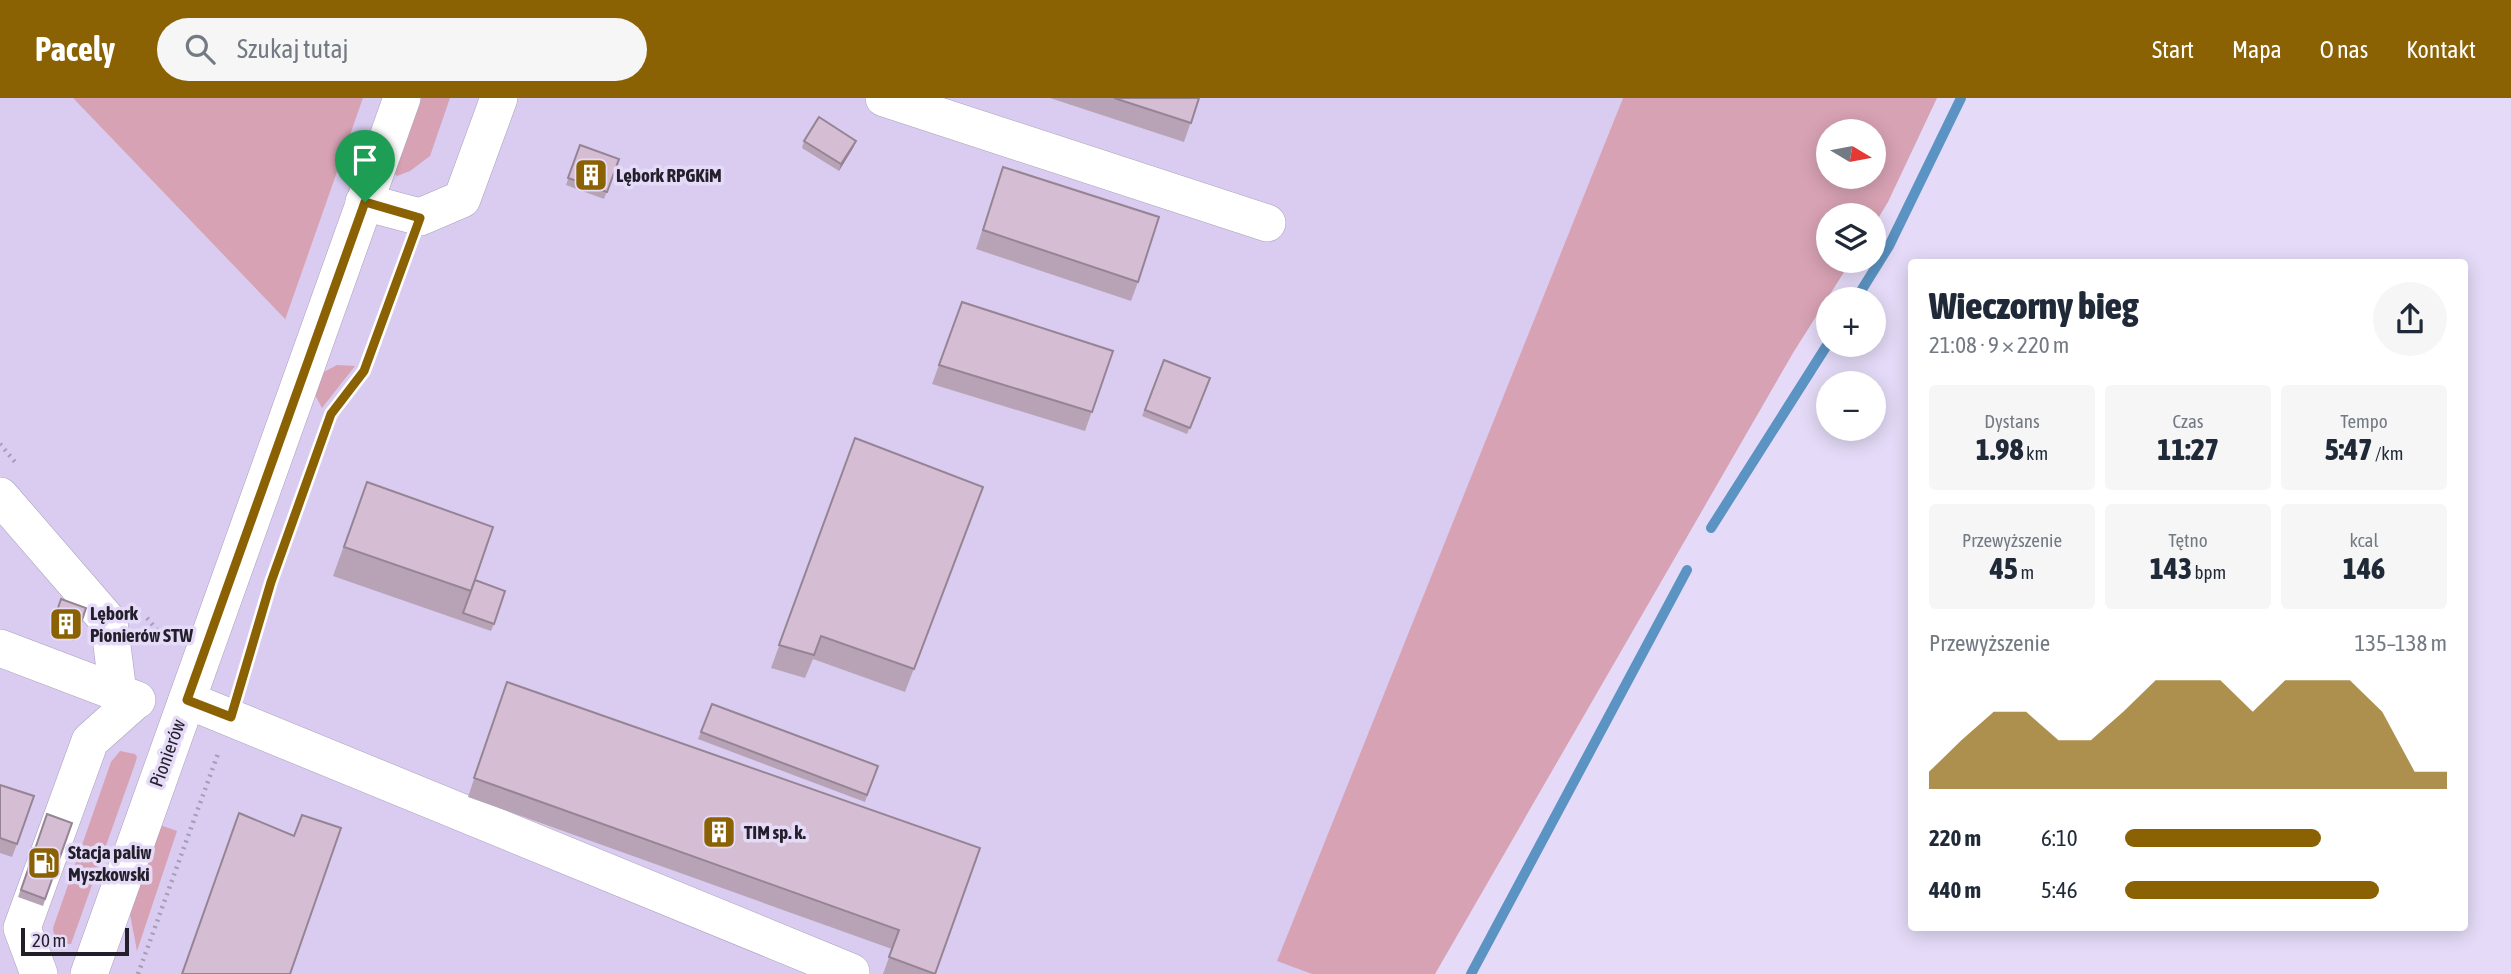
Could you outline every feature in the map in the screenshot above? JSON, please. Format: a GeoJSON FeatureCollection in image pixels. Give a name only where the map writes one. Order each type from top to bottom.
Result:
{"type":"FeatureCollection","features":[{"type":"Feature","properties":{"kind":"street","name":"Pionierów"},"geometry":{"type":"LineString","coordinates":[[89,974],[402,98]]}},
{"type":"Feature","properties":{"kind":"street"},"geometry":{"type":"LineString","coordinates":[[365,202],[420,218],[462,199],[499,98]]}},
{"type":"Feature","properties":{"kind":"street"},"geometry":{"type":"LineString","coordinates":[[884,98],[969,112],[1267,223]]}},
{"type":"Feature","properties":{"kind":"street"},"geometry":{"type":"LineString","coordinates":[[0,496],[109,622],[127,696]]}},
{"type":"Feature","properties":{"kind":"street"},"geometry":{"type":"LineString","coordinates":[[0,648],[127,696],[231,717],[851,972]]}},
{"type":"Feature","properties":{"kind":"street"},"geometry":{"type":"LineString","coordinates":[[39,974],[22,928],[90,741],[127,696]]}},
{"type":"Feature","properties":{"kind":"path"},"geometry":{"type":"LineString","coordinates":[[327,427],[331,414],[364,371],[420,218]]}},
{"type":"Feature","properties":{"kind":"path"},"geometry":{"type":"LineString","coordinates":[[138,974],[231,717],[271,582]]}},
{"type":"Feature","properties":{"kind":"shaded area"},"geometry":{"type":"Polygon","coordinates":[[[0,98],[73,98],[285,319],[363,98],[1623,98],[1278,960],[1312,974],[0,974],[0,98]]]}},
{"type":"Feature","properties":{"kind":"shaded area"},"geometry":{"type":"Polygon","coordinates":[[[73,98],[363,98],[285,320],[285,319],[73,98]]]}},
{"type":"Feature","properties":{"kind":"shaded area"},"geometry":{"type":"Polygon","coordinates":[[[419,98],[450,98],[430,156],[410,171],[397,176],[393,172],[419,98]]]}},
{"type":"Feature","properties":{"kind":"shaded area"},"geometry":{"type":"Polygon","coordinates":[[[1623,98],[1937,98],[1886,205],[1886,203],[1816,203],[1816,273],[1843,273],[1835,287],[1816,287],[1816,317],[1435,974],[1312,974],[1277,961],[1623,98]]]}},
{"type":"Feature","properties":{"kind":"shaded area"},"geometry":{"type":"Polygon","coordinates":[[[337,365],[355,366],[322,408],[314,393],[322,373],[337,365]]]}},
{"type":"Feature","properties":{"kind":"shaded area"},"geometry":{"type":"Polygon","coordinates":[[[120,751],[135,754],[135,764],[71,944],[64,943],[56,937],[53,928],[111,762],[120,751]]]}},
{"type":"Feature","properties":{"kind":"shaded area"},"geometry":{"type":"Polygon","coordinates":[[[160,825],[177,831],[137,951],[130,914],[160,825]]]}},
{"type":"Feature","properties":{"kind":"building"},"geometry":{"type":"Polygon","coordinates":[[[1114,98],[1199,98],[1191,123],[1114,98]]]}},
{"type":"Feature","properties":{"kind":"building"},"geometry":{"type":"Polygon","coordinates":[[[819,117],[856,141],[841,164],[804,141],[819,117]]]}},
{"type":"Feature","properties":{"kind":"building","name":"Lębork RPGKiM"},"geometry":{"type":"Polygon","coordinates":[[[580,145],[619,159],[607,192],[568,178],[580,145]]]}},
{"type":"Feature","properties":{"kind":"building"},"geometry":{"type":"Polygon","coordinates":[[[1003,167],[1159,217],[1138,282],[983,230],[1003,167]]]}},
{"type":"Feature","properties":{"kind":"building"},"geometry":{"type":"Polygon","coordinates":[[[962,302],[1113,351],[1092,412],[939,365],[962,302]]]}},
{"type":"Feature","properties":{"kind":"building"},"geometry":{"type":"Polygon","coordinates":[[[1164,360],[1210,378],[1190,428],[1145,410],[1164,360]]]}},
{"type":"Feature","properties":{"kind":"building"},"geometry":{"type":"Polygon","coordinates":[[[855,438],[983,487],[914,669],[821,636],[814,655],[779,645],[855,438]]]}},
{"type":"Feature","properties":{"kind":"building"},"geometry":{"type":"Polygon","coordinates":[[[367,482],[493,527],[471,591],[344,547],[367,482]]]}},
{"type":"Feature","properties":{"kind":"building"},"geometry":{"type":"Polygon","coordinates":[[[475,580],[505,591],[494,624],[463,613],[475,580]]]}},
{"type":"Feature","properties":{"kind":"building","name":"Lębork Pionierów STW"},"geometry":{"type":"Polygon","coordinates":[[[61,599],[86,608],[77,635],[52,626],[61,599]]]}},
{"type":"Feature","properties":{"kind":"building","name":"TIM sp. k."},"geometry":{"type":"Polygon","coordinates":[[[507,682],[980,848],[935,974],[889,957],[899,930],[474,778],[507,682]]]}},
{"type":"Feature","properties":{"kind":"building"},"geometry":{"type":"Polygon","coordinates":[[[712,704],[878,766],[867,795],[701,732],[712,704]]]}},
{"type":"Feature","properties":{"kind":"building"},"geometry":{"type":"Polygon","coordinates":[[[0,785],[34,796],[17,844],[0,838],[0,785]]]}},
{"type":"Feature","properties":{"kind":"building"},"geometry":{"type":"Polygon","coordinates":[[[239,813],[294,836],[302,815],[341,828],[290,974],[182,974],[239,813]]]}},
{"type":"Feature","properties":{"kind":"building","name":"Stacja paliw Myszkowski"},"geometry":{"type":"Polygon","coordinates":[[[47,814],[72,823],[45,899],[21,890],[47,814]]]}},
{"type":"Feature","properties":{"kind":"waterway"},"geometry":{"type":"LineString","coordinates":[[1863,287],[1889,246],[1961,98]]}},
{"type":"Feature","properties":{"kind":"waterway"},"geometry":{"type":"LineString","coordinates":[[1711,528],[1819,357]]}},
{"type":"Feature","properties":{"kind":"waterway"},"geometry":{"type":"LineString","coordinates":[[1471,974],[1687,570]]}},
{"type":"Feature","properties":{"kind":"place","name":"Lębork RPGKiM"},"geometry":{"type":"Point","coordinates":[591,175]}},
{"type":"Feature","properties":{"kind":"place","name":"Lębork Pionierów STW"},"geometry":{"type":"Point","coordinates":[66,624]}},
{"type":"Feature","properties":{"kind":"place","name":"TIM sp. k."},"geometry":{"type":"Point","coordinates":[719,832]}},
{"type":"Feature","properties":{"kind":"place","name":"Stacja paliw Myszkowski"},"geometry":{"type":"Point","coordinates":[44,863]}},
{"type":"Feature","properties":{"kind":"route"},"geometry":{"type":"LineString","coordinates":[[365,202],[420,218],[364,371],[331,414],[271,582],[231,717],[187,700],[365,202]]}}]}
